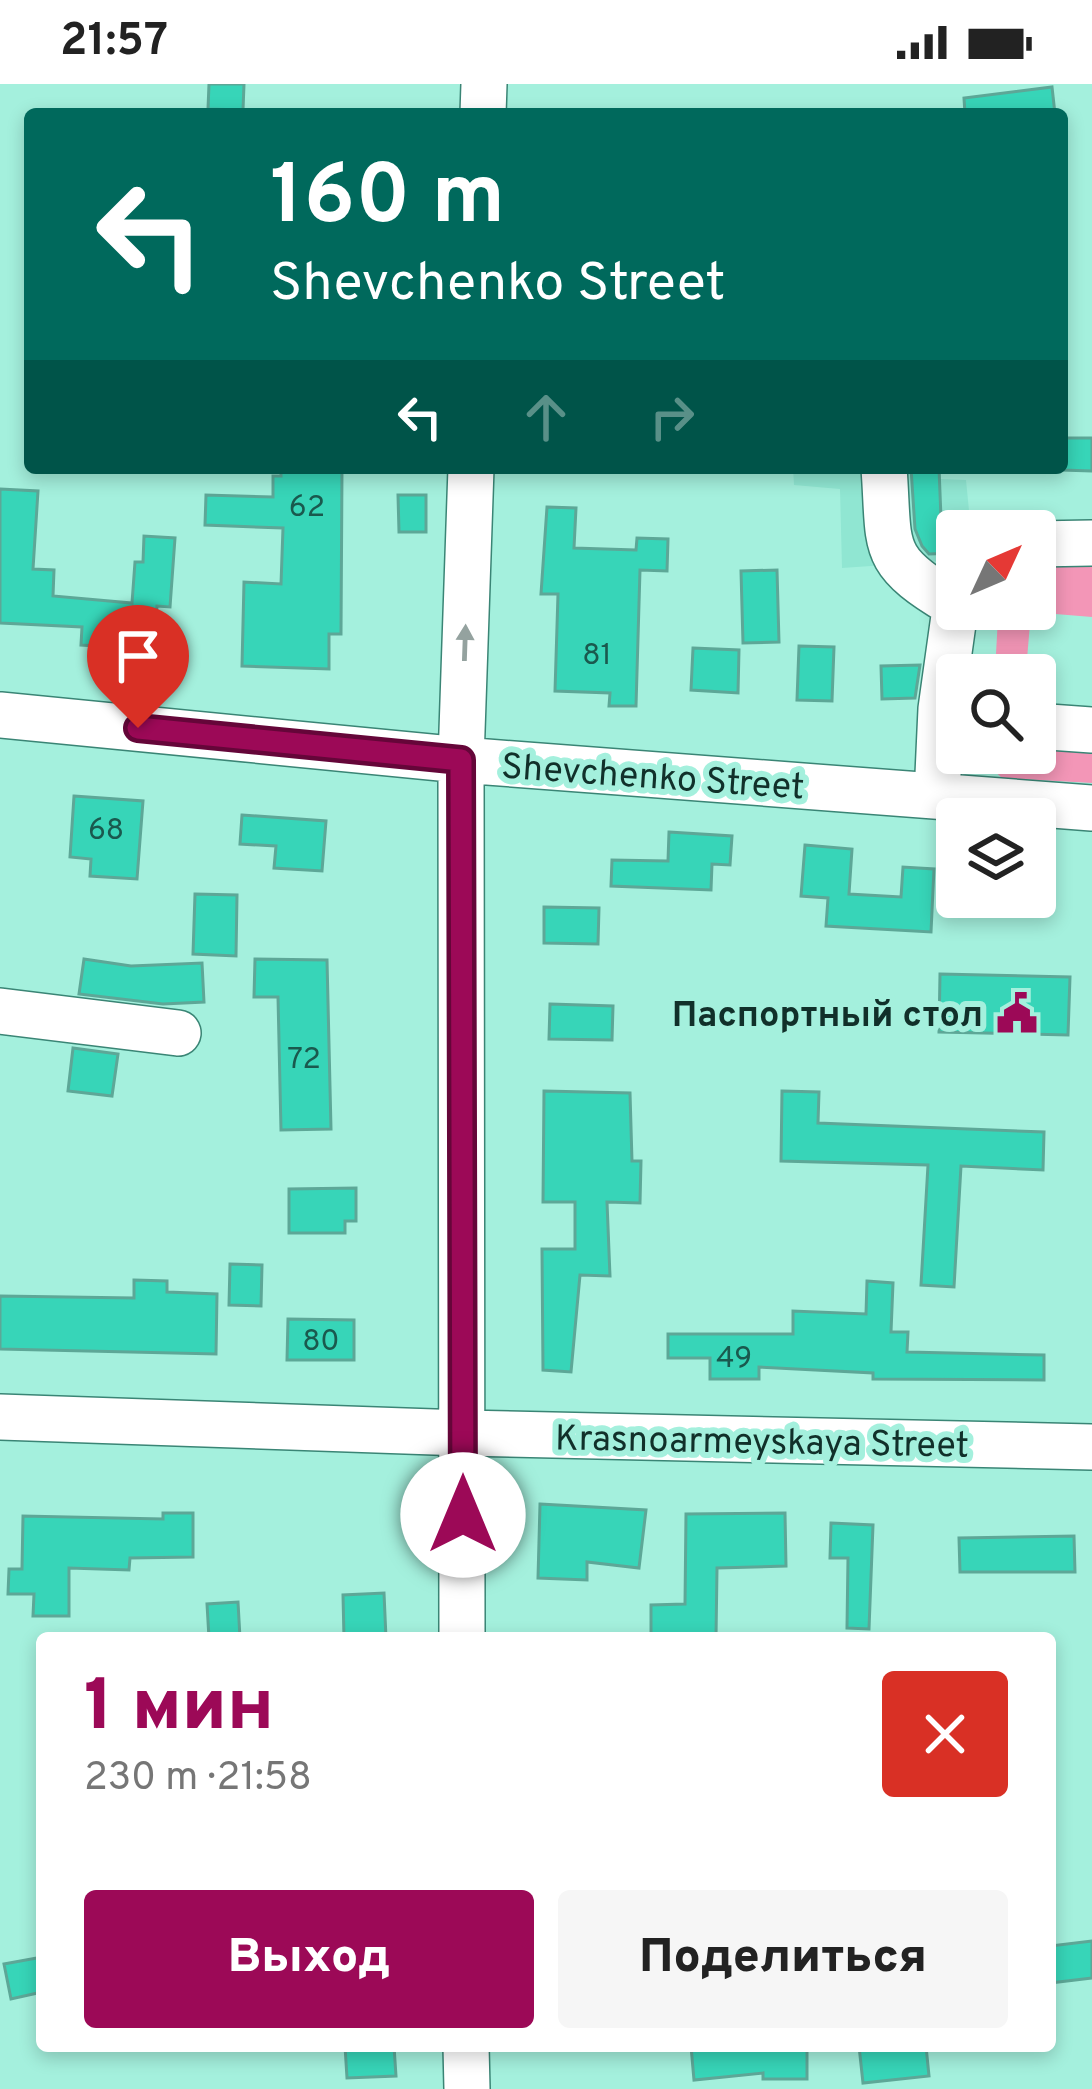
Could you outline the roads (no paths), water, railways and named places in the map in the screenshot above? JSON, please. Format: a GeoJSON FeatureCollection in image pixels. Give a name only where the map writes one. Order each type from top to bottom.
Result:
{"type":"FeatureCollection","features":[{"type":"Feature","properties":{"kind":"street"},"geometry":{"type":"LineString","coordinates":[[462,1632],[461,760],[471,474]]}},
{"type":"Feature","properties":{"kind":"street"},"geometry":{"type":"LineString","coordinates":[[884,474],[890,548],[908,577],[936,590]]}},
{"type":"Feature","properties":{"kind":"street"},"geometry":{"type":"LineString","coordinates":[[1056,544],[1092,543]]}},
{"type":"Feature","properties":{"kind":"street","name":"Shevchenko Street"},"geometry":{"type":"LineString","coordinates":[[0,715],[461,760],[1092,808]]}},
{"type":"Feature","properties":{"kind":"street"},"geometry":{"type":"LineString","coordinates":[[1056,727],[1092,730]]}},
{"type":"Feature","properties":{"kind":"street"},"geometry":{"type":"LineString","coordinates":[[937,796],[941,774]]}},
{"type":"Feature","properties":{"kind":"street"},"geometry":{"type":"LineString","coordinates":[[0,1011],[178,1033]]}},
{"type":"Feature","properties":{"kind":"street","name":"Krasnoarmeyskaya Street"},"geometry":{"type":"LineString","coordinates":[[0,1417],[1092,1447]]}},
{"type":"Feature","properties":{"kind":"street"},"geometry":{"type":"LineString","coordinates":[[466,2052],[467,2089]]}},
{"type":"Feature","properties":{"kind":"place","name":"Паспортный стол"},"geometry":{"type":"Point","coordinates":[1017,1013]}}]}
